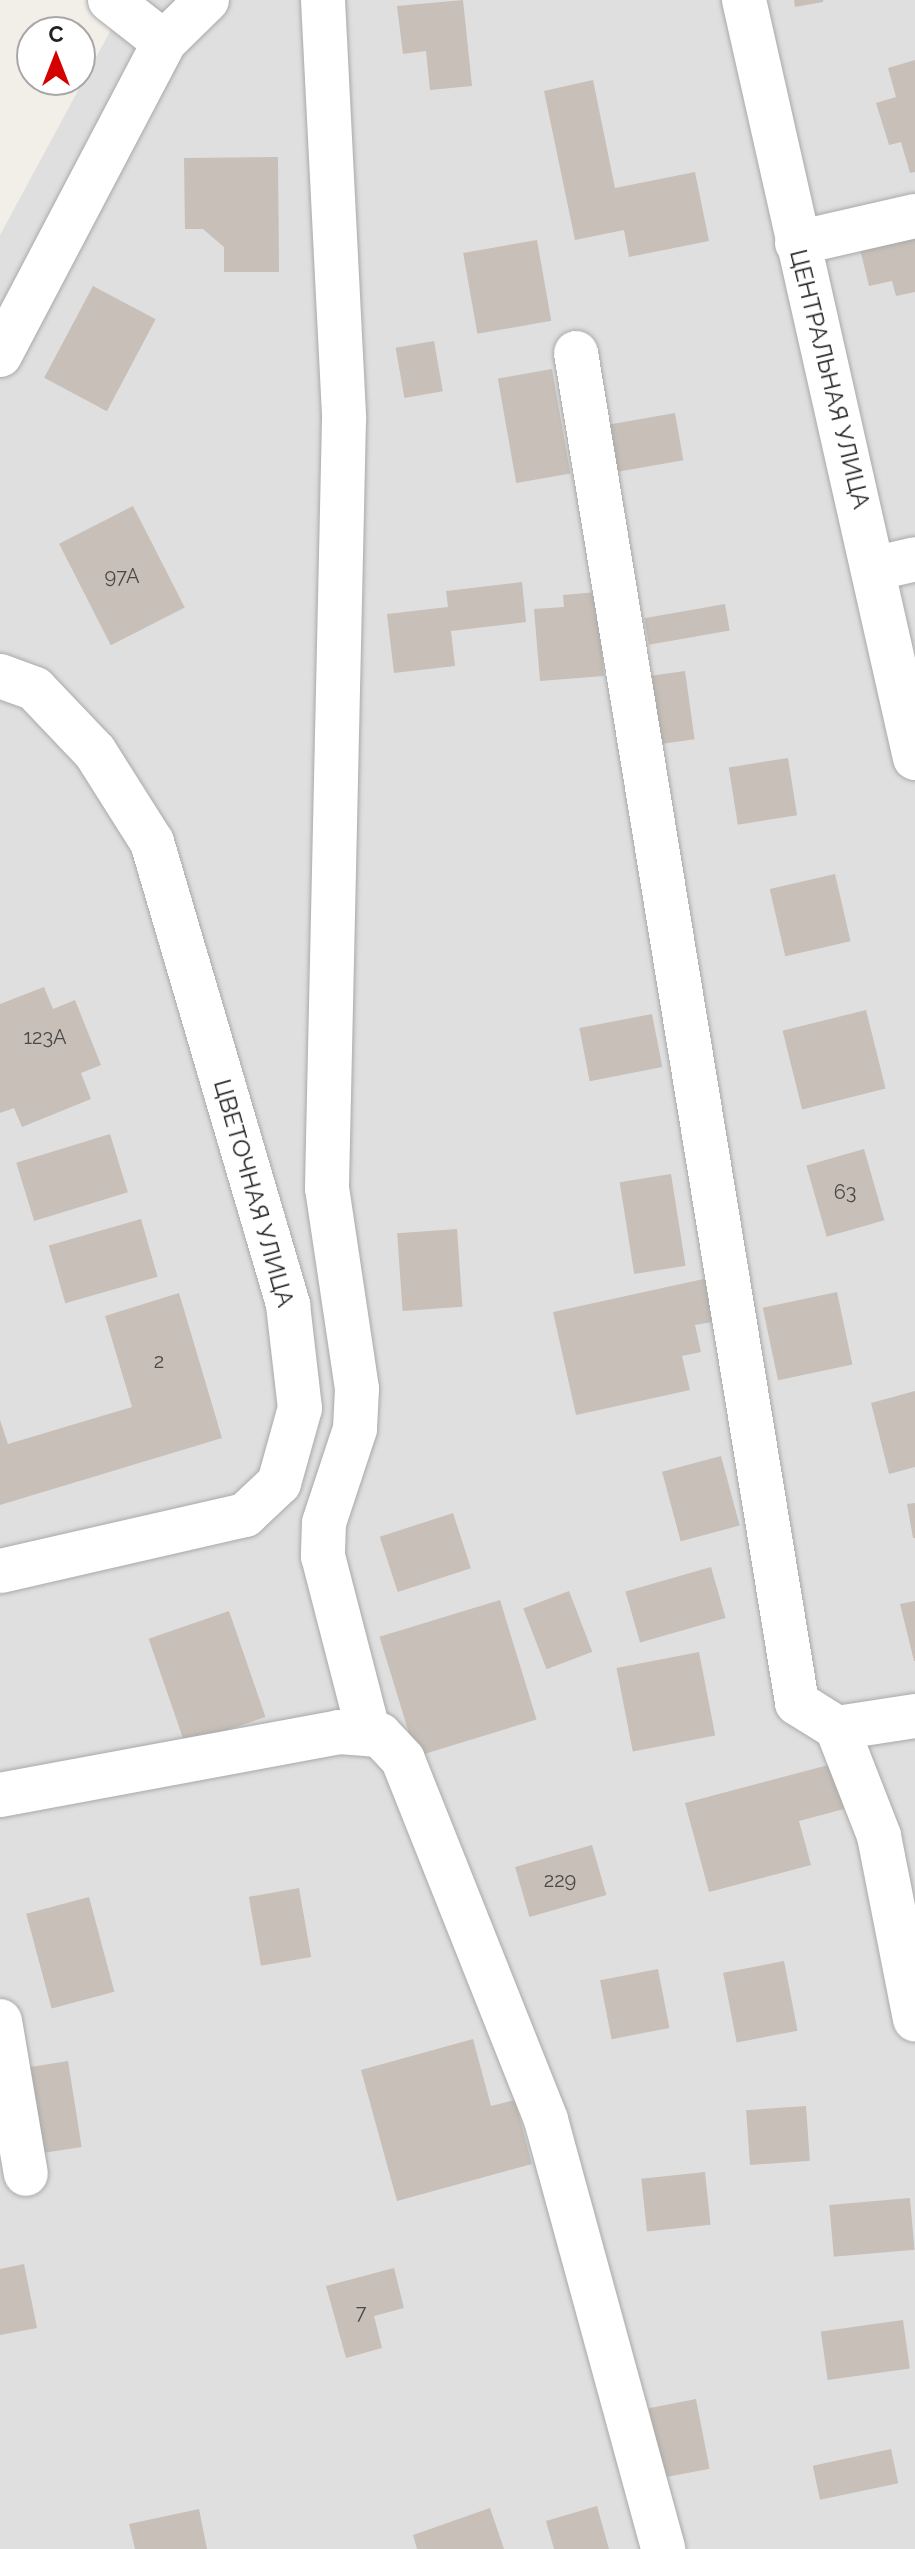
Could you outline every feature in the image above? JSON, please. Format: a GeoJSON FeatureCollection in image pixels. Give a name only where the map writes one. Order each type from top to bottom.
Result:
{"type":"FeatureCollection","features":[{"type":"Feature","properties":{"kind":"street"},"geometry":{"type":"LineString","coordinates":[[110,0],[164,42]]}},
{"type":"Feature","properties":{"kind":"street"},"geometry":{"type":"LineString","coordinates":[[0,355],[164,42],[207,0]]}},
{"type":"Feature","properties":{"kind":"street"},"geometry":{"type":"LineString","coordinates":[[323,0],[344,419],[327,1188],[357,1389],[355,1429],[324,1523],[323,1556],[369,1734]]}},
{"type":"Feature","properties":{"kind":"street","name":"ЦЕНТРАЛЬНАЯ УЛИЦА"},"geometry":{"type":"LineString","coordinates":[[744,0],[797,243],[896,563],[915,758]]}},
{"type":"Feature","properties":{"kind":"street"},"geometry":{"type":"LineString","coordinates":[[797,243],[915,216]]}},
{"type":"Feature","properties":{"kind":"street"},"geometry":{"type":"LineString","coordinates":[[576,353],[797,1703],[837,1728],[879,1836],[915,2019]]}},
{"type":"Feature","properties":{"kind":"street","name":"ЦВЕТОЧНАЯ УЛИЦА"},"geometry":{"type":"LineString","coordinates":[[0,676],[35,689],[95,752],[152,842],[288,1305],[300,1408],[279,1483],[245,1515],[0,1571]]}},
{"type":"Feature","properties":{"kind":"street"},"geometry":{"type":"LineString","coordinates":[[837,1728],[915,1716]]}},
{"type":"Feature","properties":{"kind":"street"},"geometry":{"type":"LineString","coordinates":[[0,1795],[339,1732],[380,1735],[403,1760],[546,2120],[663,2549]]}},
{"type":"Feature","properties":{"kind":"street"},"geometry":{"type":"LineString","coordinates":[[0,2021],[26,2174]]}},
{"type":"Feature","properties":{"kind":"shaded area"},"geometry":{"type":"Polygon","coordinates":[[[127,0],[915,0],[915,2549],[0,2549],[0,235],[75,96],[96,96],[96,57],[127,0]]]}},
{"type":"Feature","properties":{"kind":"building"},"geometry":{"type":"Polygon","coordinates":[[[463,0],[472,86],[430,90],[426,51],[403,54],[397,6],[463,0]]]}},
{"type":"Feature","properties":{"kind":"building"},"geometry":{"type":"Polygon","coordinates":[[[794,0],[823,0],[823,2],[795,7],[794,0]]]}},
{"type":"Feature","properties":{"kind":"building"},"geometry":{"type":"Polygon","coordinates":[[[915,60],[915,172],[910,173],[901,142],[889,145],[876,103],[896,97],[888,68],[915,60]]]}},
{"type":"Feature","properties":{"kind":"building"},"geometry":{"type":"Polygon","coordinates":[[[593,80],[615,188],[695,172],[709,241],[629,257],[624,230],[575,240],[544,91],[593,80]]]}},
{"type":"Feature","properties":{"kind":"building"},"geometry":{"type":"Polygon","coordinates":[[[278,157],[279,272],[224,272],[224,247],[203,229],[185,229],[184,158],[278,157]]]}},
{"type":"Feature","properties":{"kind":"building"},"geometry":{"type":"Polygon","coordinates":[[[915,236],[915,292],[896,296],[892,281],[869,286],[860,249],[915,236]]]}},
{"type":"Feature","properties":{"kind":"building"},"geometry":{"type":"Polygon","coordinates":[[[537,240],[551,321],[477,334],[463,253],[537,240]]]}},
{"type":"Feature","properties":{"kind":"building"},"geometry":{"type":"Polygon","coordinates":[[[93,286],[156,319],[107,411],[44,378],[93,286]]]}},
{"type":"Feature","properties":{"kind":"building"},"geometry":{"type":"Polygon","coordinates":[[[434,341],[443,391],[404,398],[396,348],[434,341]]]}},
{"type":"Feature","properties":{"kind":"building"},"geometry":{"type":"Polygon","coordinates":[[[552,369],[570,473],[516,483],[498,379],[552,369]]]}},
{"type":"Feature","properties":{"kind":"building"},"geometry":{"type":"Polygon","coordinates":[[[675,413],[683,460],[616,472],[608,425],[675,413]]]}},
{"type":"Feature","properties":{"kind":"building"},"geometry":{"type":"Polygon","coordinates":[[[133,506],[185,608],[111,645],[59,544],[133,506]]]}},
{"type":"Feature","properties":{"kind":"building"},"geometry":{"type":"Polygon","coordinates":[[[522,582],[526,622],[451,631],[455,666],[394,673],[387,614],[448,607],[446,591],[522,582]]]}},
{"type":"Feature","properties":{"kind":"building"},"geometry":{"type":"Polygon","coordinates":[[[597,592],[604,676],[540,681],[534,609],[564,607],[563,595],[597,592]]]}},
{"type":"Feature","properties":{"kind":"building"},"geometry":{"type":"Polygon","coordinates":[[[725,604],[730,631],[649,645],[644,618],[725,604]]]}},
{"type":"Feature","properties":{"kind":"building"},"geometry":{"type":"Polygon","coordinates":[[[685,671],[695,739],[659,744],[649,676],[685,671]]]}},
{"type":"Feature","properties":{"kind":"building"},"geometry":{"type":"Polygon","coordinates":[[[788,758],[797,815],[738,825],[729,767],[788,758]]]}},
{"type":"Feature","properties":{"kind":"building"},"geometry":{"type":"Polygon","coordinates":[[[835,874],[851,941],[785,956],[770,889],[835,874]]]}},
{"type":"Feature","properties":{"kind":"building"},"geometry":{"type":"Polygon","coordinates":[[[44,987],[53,1009],[75,1000],[101,1065],[81,1073],[91,1099],[22,1127],[14,1108],[0,1113],[0,1004],[44,987]]]}},
{"type":"Feature","properties":{"kind":"building"},"geometry":{"type":"Polygon","coordinates":[[[866,1010],[886,1089],[802,1109],[783,1031],[866,1010]]]}},
{"type":"Feature","properties":{"kind":"building"},"geometry":{"type":"Polygon","coordinates":[[[652,1014],[662,1067],[590,1081],[579,1028],[652,1014]]]}},
{"type":"Feature","properties":{"kind":"building"},"geometry":{"type":"Polygon","coordinates":[[[110,1134],[128,1192],[34,1221],[16,1163],[110,1134]]]}},
{"type":"Feature","properties":{"kind":"building"},"geometry":{"type":"Polygon","coordinates":[[[864,1149],[884,1220],[827,1237],[806,1166],[864,1149]]]}},
{"type":"Feature","properties":{"kind":"building"},"geometry":{"type":"Polygon","coordinates":[[[671,1174],[686,1266],[634,1274],[620,1182],[671,1174]]]}},
{"type":"Feature","properties":{"kind":"building"},"geometry":{"type":"Polygon","coordinates":[[[141,1219],[158,1277],[65,1303],[49,1245],[141,1219]]]}},
{"type":"Feature","properties":{"kind":"building"},"geometry":{"type":"Polygon","coordinates":[[[457,1229],[462,1307],[403,1311],[397,1233],[457,1229]]]}},
{"type":"Feature","properties":{"kind":"building"},"geometry":{"type":"Polygon","coordinates":[[[708,1278],[718,1321],[695,1325],[701,1352],[682,1356],[690,1390],[576,1415],[553,1312],[708,1278]]]}},
{"type":"Feature","properties":{"kind":"building"},"geometry":{"type":"Polygon","coordinates":[[[837,1292],[852,1364],[778,1380],[763,1308],[837,1292]]]}},
{"type":"Feature","properties":{"kind":"building"},"geometry":{"type":"Polygon","coordinates":[[[179,1293],[222,1438],[0,1505],[0,1420],[8,1444],[132,1407],[105,1316],[179,1293]]]}},
{"type":"Feature","properties":{"kind":"building"},"geometry":{"type":"Polygon","coordinates":[[[915,1391],[915,1467],[889,1474],[871,1403],[915,1391]]]}},
{"type":"Feature","properties":{"kind":"building"},"geometry":{"type":"Polygon","coordinates":[[[721,1456],[740,1526],[681,1541],[662,1472],[721,1456]]]}},
{"type":"Feature","properties":{"kind":"building"},"geometry":{"type":"Polygon","coordinates":[[[915,1503],[915,1538],[913,1538],[907,1504],[915,1503]]]}},
{"type":"Feature","properties":{"kind":"building"},"geometry":{"type":"Polygon","coordinates":[[[453,1513],[471,1568],[398,1592],[380,1537],[453,1513]]]}},
{"type":"Feature","properties":{"kind":"building"},"geometry":{"type":"Polygon","coordinates":[[[711,1567],[726,1618],[640,1642],[625,1592],[711,1567]]]}},
{"type":"Feature","properties":{"kind":"building"},"geometry":{"type":"Polygon","coordinates":[[[569,1591],[592,1652],[547,1669],[523,1609],[569,1591]]]}},
{"type":"Feature","properties":{"kind":"building"},"geometry":{"type":"Polygon","coordinates":[[[500,1600],[537,1720],[416,1756],[380,1637],[500,1600]]]}},
{"type":"Feature","properties":{"kind":"building"},"geometry":{"type":"Polygon","coordinates":[[[915,1601],[915,1661],[914,1661],[900,1604],[915,1601]]]}},
{"type":"Feature","properties":{"kind":"building"},"geometry":{"type":"Polygon","coordinates":[[[229,1611],[265,1717],[185,1745],[149,1639],[229,1611]]]}},
{"type":"Feature","properties":{"kind":"building"},"geometry":{"type":"Polygon","coordinates":[[[699,1652],[715,1735],[633,1751],[617,1668],[699,1652]]]}},
{"type":"Feature","properties":{"kind":"building"},"geometry":{"type":"Polygon","coordinates":[[[832,1764],[844,1809],[799,1821],[811,1865],[709,1892],[685,1803],[832,1764]]]}},
{"type":"Feature","properties":{"kind":"building"},"geometry":{"type":"Polygon","coordinates":[[[592,1845],[606,1895],[529,1917],[515,1867],[592,1845]]]}},
{"type":"Feature","properties":{"kind":"building"},"geometry":{"type":"Polygon","coordinates":[[[299,1888],[311,1957],[261,1966],[249,1897],[299,1888]]]}},
{"type":"Feature","properties":{"kind":"building"},"geometry":{"type":"Polygon","coordinates":[[[89,1897],[114,1992],[52,2008],[26,1914],[89,1897]]]}},
{"type":"Feature","properties":{"kind":"building"},"geometry":{"type":"Polygon","coordinates":[[[784,1961],[798,2031],[737,2043],[723,1973],[784,1961]]]}},
{"type":"Feature","properties":{"kind":"building"},"geometry":{"type":"Polygon","coordinates":[[[658,1969],[669,2028],[612,2039],[600,1980],[658,1969]]]}},
{"type":"Feature","properties":{"kind":"building"},"geometry":{"type":"Polygon","coordinates":[[[473,2039],[491,2106],[515,2100],[532,2164],[397,2201],[361,2070],[473,2039]]]}},
{"type":"Feature","properties":{"kind":"building"},"geometry":{"type":"Polygon","coordinates":[[[68,2061],[82,2147],[36,2154],[23,2068],[68,2061]]]}},
{"type":"Feature","properties":{"kind":"building"},"geometry":{"type":"Polygon","coordinates":[[[806,2106],[810,2161],[750,2165],[746,2110],[806,2106]]]}},
{"type":"Feature","properties":{"kind":"building"},"geometry":{"type":"Polygon","coordinates":[[[705,2172],[711,2225],[647,2231],[641,2179],[705,2172]]]}},
{"type":"Feature","properties":{"kind":"building"},"geometry":{"type":"Polygon","coordinates":[[[910,2198],[915,2250],[834,2257],[829,2205],[910,2198]]]}},
{"type":"Feature","properties":{"kind":"building"},"geometry":{"type":"Polygon","coordinates":[[[24,2264],[37,2328],[0,2335],[0,2269],[24,2264]]]}},
{"type":"Feature","properties":{"kind":"building"},"geometry":{"type":"Polygon","coordinates":[[[394,2268],[404,2308],[374,2316],[382,2348],[346,2358],[326,2286],[394,2268]]]}},
{"type":"Feature","properties":{"kind":"building"},"geometry":{"type":"Polygon","coordinates":[[[903,2320],[910,2369],[828,2380],[821,2332],[903,2320]]]}},
{"type":"Feature","properties":{"kind":"building"},"geometry":{"type":"Polygon","coordinates":[[[696,2399],[710,2469],[662,2478],[649,2408],[696,2399]]]}},
{"type":"Feature","properties":{"kind":"building"},"geometry":{"type":"Polygon","coordinates":[[[891,2449],[898,2483],[820,2500],[813,2466],[891,2449]]]}},
{"type":"Feature","properties":{"kind":"building"},"geometry":{"type":"Polygon","coordinates":[[[597,2506],[609,2549],[554,2549],[546,2521],[597,2506]]]}},
{"type":"Feature","properties":{"kind":"building"},"geometry":{"type":"Polygon","coordinates":[[[490,2508],[504,2549],[417,2549],[413,2535],[490,2508]]]}},
{"type":"Feature","properties":{"kind":"building"},"geometry":{"type":"Polygon","coordinates":[[[199,2509],[207,2549],[135,2549],[129,2524],[199,2509]]]}}]}
